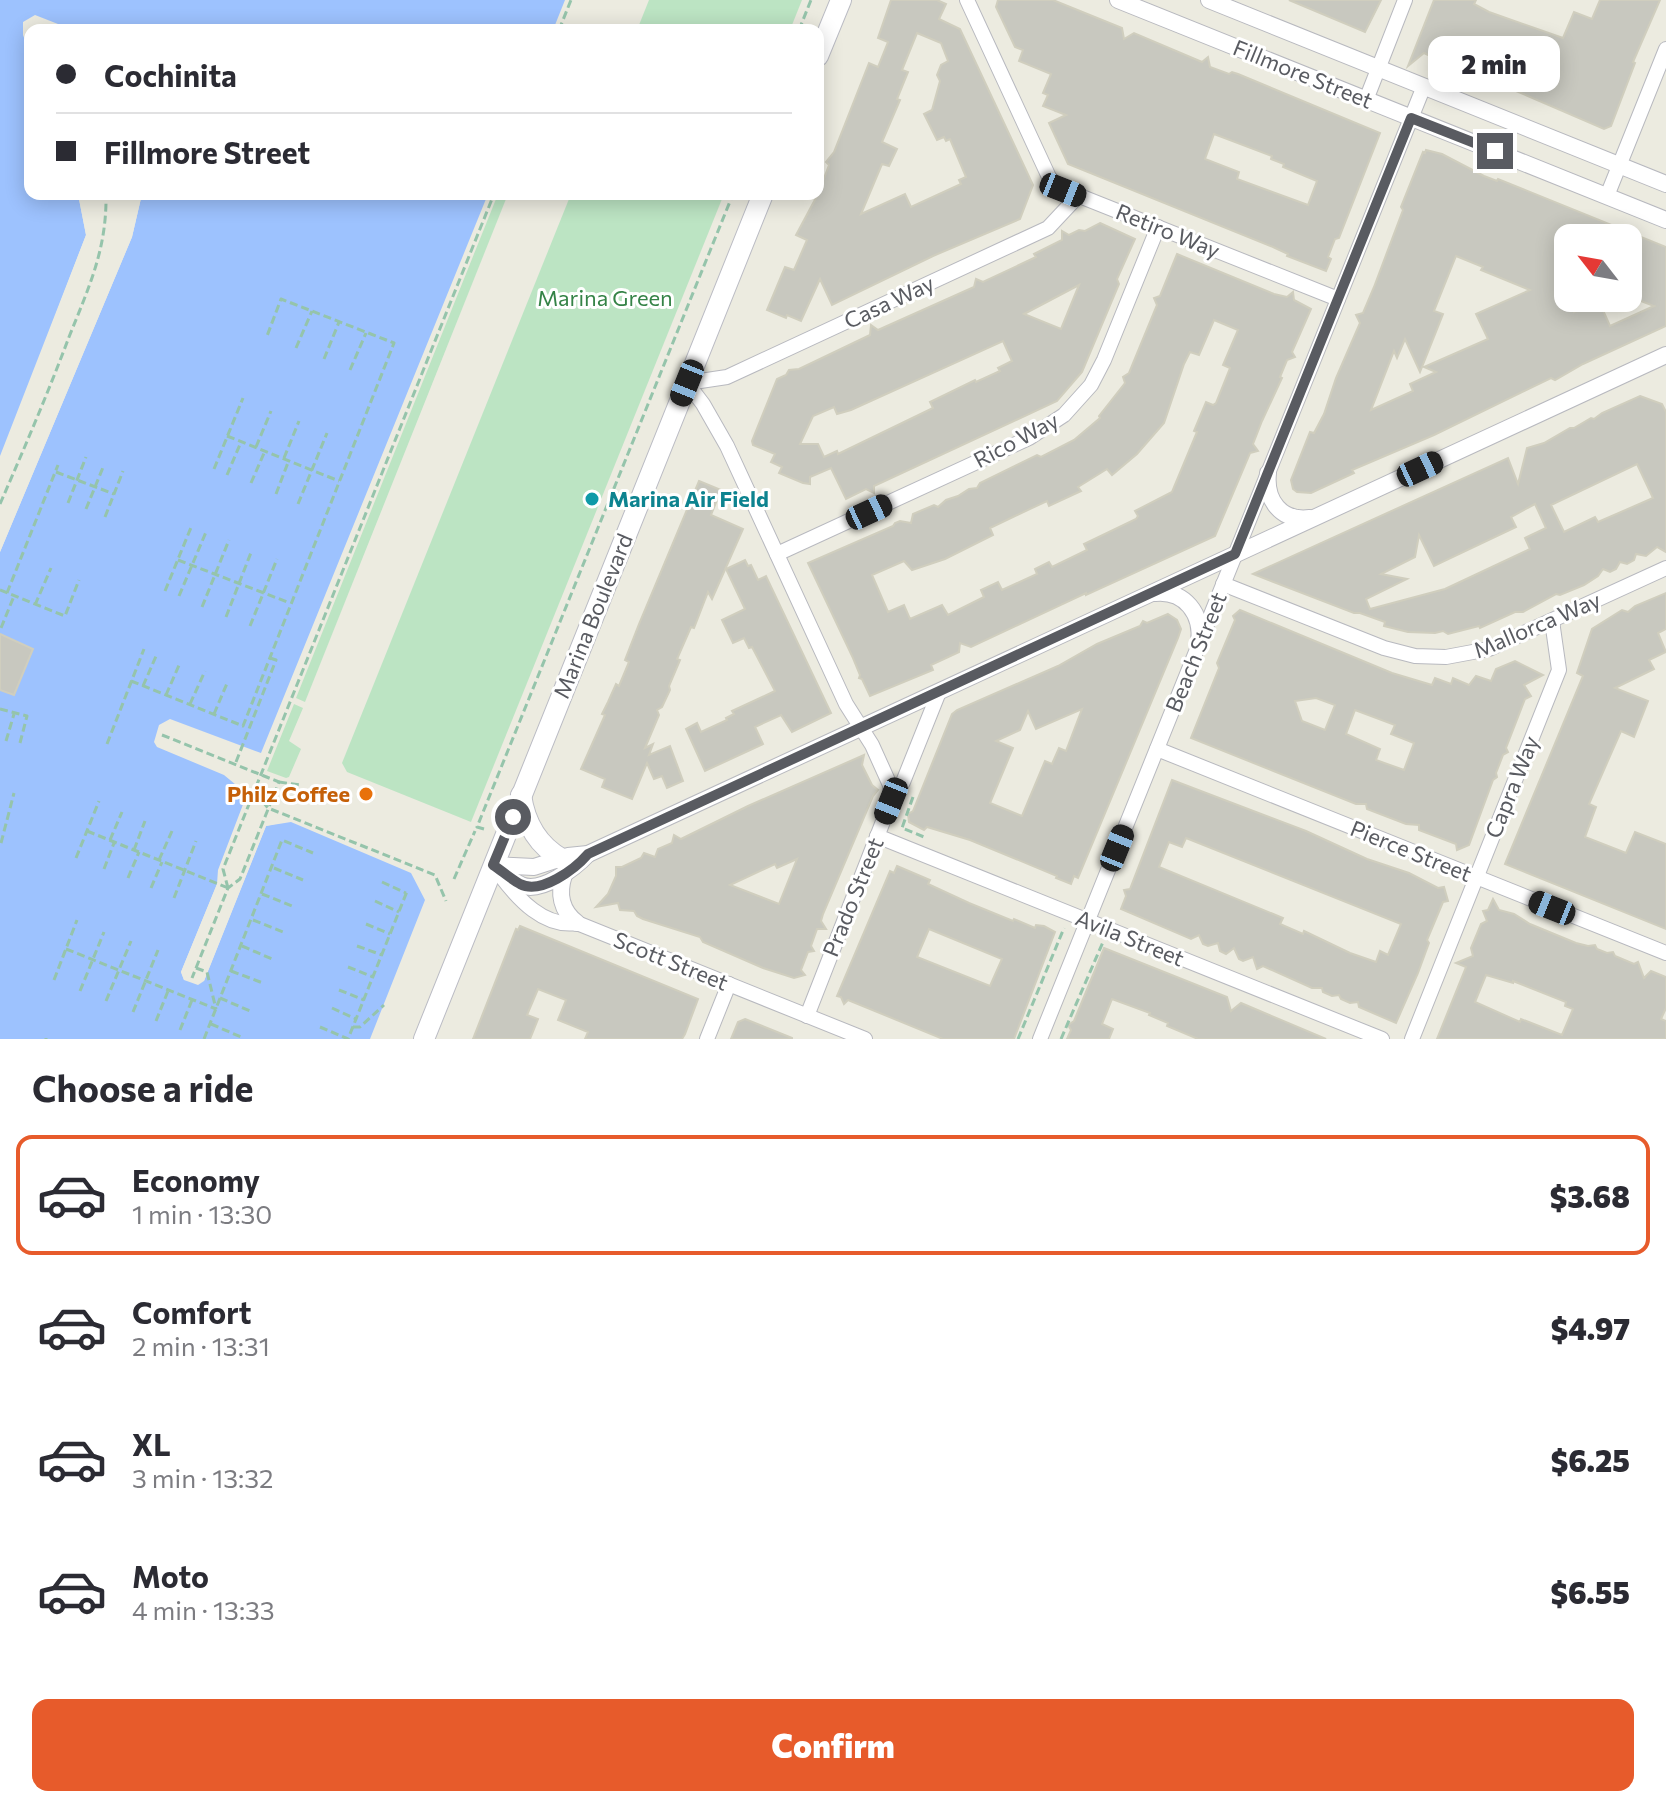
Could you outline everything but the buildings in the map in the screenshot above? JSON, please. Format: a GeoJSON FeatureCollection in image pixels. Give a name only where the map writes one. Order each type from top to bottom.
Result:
{"type":"FeatureCollection","features":[{"type":"Feature","properties":{"kind":"main road"},"geometry":{"type":"LineString","coordinates":[[824,41],[841,0]]}},
{"type":"Feature","properties":{"kind":"main road","name":"Marina Boulevard"},"geometry":{"type":"LineString","coordinates":[[424,1039],[761,200]]}},
{"type":"Feature","properties":{"kind":"main road"},"geometry":{"type":"LineString","coordinates":[[521,795],[526,818],[535,837],[563,867]]}},
{"type":"Feature","properties":{"kind":"street","name":"Retiro Way"},"geometry":{"type":"LineString","coordinates":[[967,0],[1049,177],[1057,187],[1338,299]]}},
{"type":"Feature","properties":{"kind":"street","name":"Fillmore Street"},"geometry":{"type":"LineString","coordinates":[[1209,0],[1666,184]]}},
{"type":"Feature","properties":{"kind":"street"},"geometry":{"type":"LineString","coordinates":[[1366,100],[1405,0]]}},
{"type":"Feature","properties":{"kind":"street","name":"Fillmore Street"},"geometry":{"type":"LineString","coordinates":[[1122,1],[1666,220]]}},
{"type":"Feature","properties":{"kind":"street"},"geometry":{"type":"LineString","coordinates":[[1607,196],[1666,49]]}},
{"type":"Feature","properties":{"kind":"street","name":"Beach Street"},"geometry":{"type":"LineString","coordinates":[[1040,1039],[1424,86]]}},
{"type":"Feature","properties":{"kind":"street","name":"Casa Way"},"geometry":{"type":"LineString","coordinates":[[687,383],[727,377],[1048,228],[1078,196]]}},
{"type":"Feature","properties":{"kind":"street","name":"Rico Way"},"geometry":{"type":"LineString","coordinates":[[777,554],[1029,438],[1064,415],[1083,396],[1098,373],[1158,227]]}},
{"type":"Feature","properties":{"kind":"street"},"geometry":{"type":"LineString","coordinates":[[493,865],[521,885],[529,887],[588,854],[1666,355]]}},
{"type":"Feature","properties":{"kind":"street"},"geometry":{"type":"LineString","coordinates":[[687,383],[719,431],[846,704],[890,785],[891,801]]}},
{"type":"Feature","properties":{"kind":"street"},"geometry":{"type":"LineString","coordinates":[[1268,473],[1268,493],[1278,509],[1295,518],[1316,517]]}},
{"type":"Feature","properties":{"kind":"street","name":"Mallorca Way"},"geometry":{"type":"LineString","coordinates":[[1223,584],[1384,648],[1415,656],[1446,657],[1475,653],[1666,568]]}},
{"type":"Feature","properties":{"kind":"street"},"geometry":{"type":"LineString","coordinates":[[1150,594],[1171,593],[1181,597],[1199,621],[1199,643]]}},
{"type":"Feature","properties":{"kind":"street","name":"Capra Way"},"geometry":{"type":"LineString","coordinates":[[1412,1039],[1559,670],[1552,621]]}},
{"type":"Feature","properties":{"kind":"street","name":"Prado Street"},"geometry":{"type":"LineString","coordinates":[[807,1016],[891,801],[903,782],[939,692]]}},
{"type":"Feature","properties":{"kind":"street","name":"Pierce Street"},"geometry":{"type":"LineString","coordinates":[[1157,749],[1666,953]]}},
{"type":"Feature","properties":{"kind":"street","name":"Avila Street"},"geometry":{"type":"LineString","coordinates":[[877,836],[1382,1039]]}},
{"type":"Feature","properties":{"kind":"street","name":"Scott Street"},"geometry":{"type":"LineString","coordinates":[[493,865],[529,907],[560,923],[577,923],[865,1039]]}},
{"type":"Feature","properties":{"kind":"street"},"geometry":{"type":"LineString","coordinates":[[563,867],[563,907],[577,923]]}},
{"type":"Feature","properties":{"kind":"street"},"geometry":{"type":"LineString","coordinates":[[707,1039],[729,984]]}},
{"type":"Feature","properties":{"kind":"path"},"geometry":{"type":"LineString","coordinates":[[561,24],[571,0]]}},
{"type":"Feature","properties":{"kind":"path"},"geometry":{"type":"LineString","coordinates":[[801,24],[811,0]]}},
{"type":"Feature","properties":{"kind":"path"},"geometry":{"type":"LineString","coordinates":[[0,504],[46,400],[98,263],[106,224],[106,200]]}},
{"type":"Feature","properties":{"kind":"path"},"geometry":{"type":"LineString","coordinates":[[228,888],[223,869],[492,200]]}},
{"type":"Feature","properties":{"kind":"path"},"geometry":{"type":"LineString","coordinates":[[454,879],[686,320],[731,200]]}},
{"type":"Feature","properties":{"kind":"path"},"geometry":{"type":"LineString","coordinates":[[131,681],[243,726],[394,343],[281,299],[267,336]]}},
{"type":"Feature","properties":{"kind":"path"},"geometry":{"type":"LineString","coordinates":[[296,348],[312,311]]}},
{"type":"Feature","properties":{"kind":"path"},"geometry":{"type":"LineString","coordinates":[[324,359],[339,322]]}},
{"type":"Feature","properties":{"kind":"path"},"geometry":{"type":"LineString","coordinates":[[350,370],[366,332]]}},
{"type":"Feature","properties":{"kind":"path"},"geometry":{"type":"LineString","coordinates":[[214,469],[243,398]]}},
{"type":"Feature","properties":{"kind":"path"},"geometry":{"type":"LineString","coordinates":[[256,447],[271,411]]}},
{"type":"Feature","properties":{"kind":"path"},"geometry":{"type":"LineString","coordinates":[[276,494],[299,421]]}},
{"type":"Feature","properties":{"kind":"path"},"geometry":{"type":"LineString","coordinates":[[639,429],[644,431]]}},
{"type":"Feature","properties":{"kind":"path"},"geometry":{"type":"LineString","coordinates":[[298,504],[327,433]]}},
{"type":"Feature","properties":{"kind":"path"},"geometry":{"type":"LineString","coordinates":[[227,436],[340,481]]}},
{"type":"Feature","properties":{"kind":"path"},"geometry":{"type":"LineString","coordinates":[[227,475],[241,441]]}},
{"type":"Feature","properties":{"kind":"path"},"geometry":{"type":"LineString","coordinates":[[251,483],[265,451]]}},
{"type":"Feature","properties":{"kind":"path"},"geometry":{"type":"LineString","coordinates":[[68,503],[86,457]]}},
{"type":"Feature","properties":{"kind":"path"},"geometry":{"type":"LineString","coordinates":[[7,593],[58,465]]}},
{"type":"Feature","properties":{"kind":"path"},"geometry":{"type":"LineString","coordinates":[[86,509],[104,465]]}},
{"type":"Feature","properties":{"kind":"path"},"geometry":{"type":"LineString","coordinates":[[105,517],[123,471]]}},
{"type":"Feature","properties":{"kind":"path"},"geometry":{"type":"LineString","coordinates":[[56,472],[114,494]]}},
{"type":"Feature","properties":{"kind":"path"},"geometry":{"type":"LineString","coordinates":[[165,591],[192,525]]}},
{"type":"Feature","properties":{"kind":"path"},"geometry":{"type":"LineString","coordinates":[[179,596],[206,532]]}},
{"type":"Feature","properties":{"kind":"path"},"geometry":{"type":"LineString","coordinates":[[202,607],[229,540]]}},
{"type":"Feature","properties":{"kind":"path"},"geometry":{"type":"LineString","coordinates":[[226,617],[252,550]]}},
{"type":"Feature","properties":{"kind":"path"},"geometry":{"type":"LineString","coordinates":[[250,626],[277,559]]}},
{"type":"Feature","properties":{"kind":"path"},"geometry":{"type":"LineString","coordinates":[[178,560],[292,603]]}},
{"type":"Feature","properties":{"kind":"path"},"geometry":{"type":"LineString","coordinates":[[35,605],[51,568]]}},
{"type":"Feature","properties":{"kind":"path"},"geometry":{"type":"LineString","coordinates":[[0,590],[65,616],[79,580]]}},
{"type":"Feature","properties":{"kind":"path"},"geometry":{"type":"LineString","coordinates":[[1,628],[14,596]]}},
{"type":"Feature","properties":{"kind":"path"},"geometry":{"type":"LineString","coordinates":[[107,744],[144,649]]}},
{"type":"Feature","properties":{"kind":"path"},"geometry":{"type":"LineString","coordinates":[[143,686],[157,654]]}},
{"type":"Feature","properties":{"kind":"path"},"geometry":{"type":"LineString","coordinates":[[235,763],[276,660],[270,658]]}},
{"type":"Feature","properties":{"kind":"path"},"geometry":{"type":"LineString","coordinates":[[166,695],[180,663]]}},
{"type":"Feature","properties":{"kind":"path"},"geometry":{"type":"LineString","coordinates":[[190,705],[205,671]]}},
{"type":"Feature","properties":{"kind":"path"},"geometry":{"type":"LineString","coordinates":[[214,715],[228,681]]}},
{"type":"Feature","properties":{"kind":"path"},"geometry":{"type":"LineString","coordinates":[[0,709],[27,716],[20,743]]}},
{"type":"Feature","properties":{"kind":"path"},"geometry":{"type":"LineString","coordinates":[[6,741],[14,712]]}},
{"type":"Feature","properties":{"kind":"path"},"geometry":{"type":"LineString","coordinates":[[162,735],[279,782],[300,785]]}},
{"type":"Feature","properties":{"kind":"path"},"geometry":{"type":"LineString","coordinates":[[192,978],[228,888],[240,879],[279,782]]}},
{"type":"Feature","properties":{"kind":"path"},"geometry":{"type":"LineString","coordinates":[[918,784],[902,828],[931,840]]}},
{"type":"Feature","properties":{"kind":"path"},"geometry":{"type":"LineString","coordinates":[[255,792],[268,808],[435,875],[446,901]]}},
{"type":"Feature","properties":{"kind":"path"},"geometry":{"type":"LineString","coordinates":[[1,843],[14,793]]}},
{"type":"Feature","properties":{"kind":"path"},"geometry":{"type":"LineString","coordinates":[[76,858],[99,801]]}},
{"type":"Feature","properties":{"kind":"path"},"geometry":{"type":"LineString","coordinates":[[104,869],[122,812]]}},
{"type":"Feature","properties":{"kind":"path"},"geometry":{"type":"LineString","coordinates":[[0,819],[7,820]]}},
{"type":"Feature","properties":{"kind":"path"},"geometry":{"type":"LineString","coordinates":[[128,878],[145,821]]}},
{"type":"Feature","properties":{"kind":"path"},"geometry":{"type":"LineString","coordinates":[[476,829],[484,829]]}},
{"type":"Feature","properties":{"kind":"path"},"geometry":{"type":"LineString","coordinates":[[87,831],[228,888]]}},
{"type":"Feature","properties":{"kind":"path"},"geometry":{"type":"LineString","coordinates":[[151,888],[172,831]]}},
{"type":"Feature","properties":{"kind":"path"},"geometry":{"type":"LineString","coordinates":[[204,1039],[282,840],[313,853]]}},
{"type":"Feature","properties":{"kind":"path"},"geometry":{"type":"LineString","coordinates":[[174,898],[196,841]]}},
{"type":"Feature","properties":{"kind":"path"},"geometry":{"type":"LineString","coordinates":[[272,867],[303,880]]}},
{"type":"Feature","properties":{"kind":"path"},"geometry":{"type":"LineString","coordinates":[[320,1027],[348,1039],[407,891],[382,882]]}},
{"type":"Feature","properties":{"kind":"path"},"geometry":{"type":"LineString","coordinates":[[261,893],[292,906]]}},
{"type":"Feature","properties":{"kind":"path"},"geometry":{"type":"LineString","coordinates":[[375,901],[399,912]]}},
{"type":"Feature","properties":{"kind":"path"},"geometry":{"type":"LineString","coordinates":[[251,919],[283,932]]}},
{"type":"Feature","properties":{"kind":"path"},"geometry":{"type":"LineString","coordinates":[[54,980],[77,920]]}},
{"type":"Feature","properties":{"kind":"path"},"geometry":{"type":"LineString","coordinates":[[366,924],[390,934]]}},
{"type":"Feature","properties":{"kind":"path"},"geometry":{"type":"LineString","coordinates":[[1018,1039],[1064,926]]}},
{"type":"Feature","properties":{"kind":"path"},"geometry":{"type":"LineString","coordinates":[[80,991],[104,932]]}},
{"type":"Feature","properties":{"kind":"path"},"geometry":{"type":"LineString","coordinates":[[106,1001],[131,941]]}},
{"type":"Feature","properties":{"kind":"path"},"geometry":{"type":"LineString","coordinates":[[1061,1039],[1102,942]]}},
{"type":"Feature","properties":{"kind":"path"},"geometry":{"type":"LineString","coordinates":[[241,946],[272,959]]}},
{"type":"Feature","properties":{"kind":"path"},"geometry":{"type":"LineString","coordinates":[[357,946],[382,955]]}},
{"type":"Feature","properties":{"kind":"path"},"geometry":{"type":"LineString","coordinates":[[66,949],[216,1009]]}},
{"type":"Feature","properties":{"kind":"path"},"geometry":{"type":"LineString","coordinates":[[133,1012],[158,950]]}},
{"type":"Feature","properties":{"kind":"path"},"geometry":{"type":"LineString","coordinates":[[348,967],[373,977]]}},
{"type":"Feature","properties":{"kind":"path"},"geometry":{"type":"LineString","coordinates":[[196,968],[207,972],[216,1009]]}},
{"type":"Feature","properties":{"kind":"path"},"geometry":{"type":"LineString","coordinates":[[231,971],[263,983]]}},
{"type":"Feature","properties":{"kind":"path"},"geometry":{"type":"LineString","coordinates":[[156,1021],[168,990]]}},
{"type":"Feature","properties":{"kind":"path"},"geometry":{"type":"LineString","coordinates":[[339,990],[364,1000]]}},
{"type":"Feature","properties":{"kind":"path"},"geometry":{"type":"LineString","coordinates":[[220,998],[250,1011]]}},
{"type":"Feature","properties":{"kind":"path"},"geometry":{"type":"LineString","coordinates":[[180,1030],[192,1000]]}},
{"type":"Feature","properties":{"kind":"path"},"geometry":{"type":"LineString","coordinates":[[353,1027],[360,1027],[384,1005]]}},
{"type":"Feature","properties":{"kind":"path"},"geometry":{"type":"LineString","coordinates":[[332,1008],[356,1019]]}},
{"type":"Feature","properties":{"kind":"path"},"geometry":{"type":"LineString","coordinates":[[210,1024],[241,1037]]}},
{"type":"Feature","properties":{"kind":"green space"},"geometry":{"type":"Polygon","coordinates":[[[649,0],[802,0],[792,24],[639,24],[649,0]]]}},
{"type":"Feature","properties":{"kind":"green space"},"geometry":{"type":"Polygon","coordinates":[[[496,200],[506,200],[305,702],[296,698],[496,200]]]}},
{"type":"Feature","properties":{"kind":"green space","name":"Marina Green"},"geometry":{"type":"Polygon","coordinates":[[[569,200],[722,200],[471,822],[347,772],[342,763],[569,200]]]}},
{"type":"Feature","properties":{"kind":"green space"},"geometry":{"type":"Polygon","coordinates":[[[294,704],[303,708],[289,741],[301,749],[286,778],[267,771],[294,704]]]}},
{"type":"Feature","properties":{"kind":"water"},"geometry":{"type":"Polygon","coordinates":[[[0,0],[565,0],[555,24],[58,24],[35,15],[23,22],[24,200],[79,200],[86,235],[0,456],[0,0]]]}},
{"type":"Feature","properties":{"kind":"water"},"geometry":{"type":"Polygon","coordinates":[[[141,200],[486,200],[261,753],[170,719],[159,725],[154,742],[157,747],[224,775],[247,794],[217,884],[181,972],[184,980],[204,981],[266,826],[291,822],[411,873],[425,900],[370,1039],[0,1039],[0,552],[132,237],[141,200]]]}},
{"type":"Feature","properties":{"kind":"pier"},"geometry":{"type":"Polygon","coordinates":[[[79,200],[83,200],[89,236],[4,458],[0,460],[86,235],[79,200]]]}},
{"type":"Feature","properties":{"kind":"pier"},"geometry":{"type":"Polygon","coordinates":[[[137,200],[141,200],[132,237],[0,552],[0,541],[128,236],[137,200]]]}},
{"type":"Feature","properties":{"kind":"pier"},"geometry":{"type":"Polygon","coordinates":[[[247,794],[250,795],[222,871],[221,885],[185,972],[187,977],[201,979],[263,824],[273,820],[275,824],[266,826],[204,981],[198,985],[184,980],[181,972],[217,884],[218,870],[247,794]]]}},
{"type":"Feature","properties":{"kind":"place","name":"Marina Air Field"},"geometry":{"type":"Point","coordinates":[592,499]}},
{"type":"Feature","properties":{"kind":"place","name":"Philz Coffee"},"geometry":{"type":"Point","coordinates":[366,794]}},
{"type":"Feature","properties":{"kind":"route"},"geometry":{"type":"LineString","coordinates":[[513,817],[493,865],[521,885],[538,886],[573,870],[588,854],[1235,554],[1411,118],[1495,151]]}}]}
